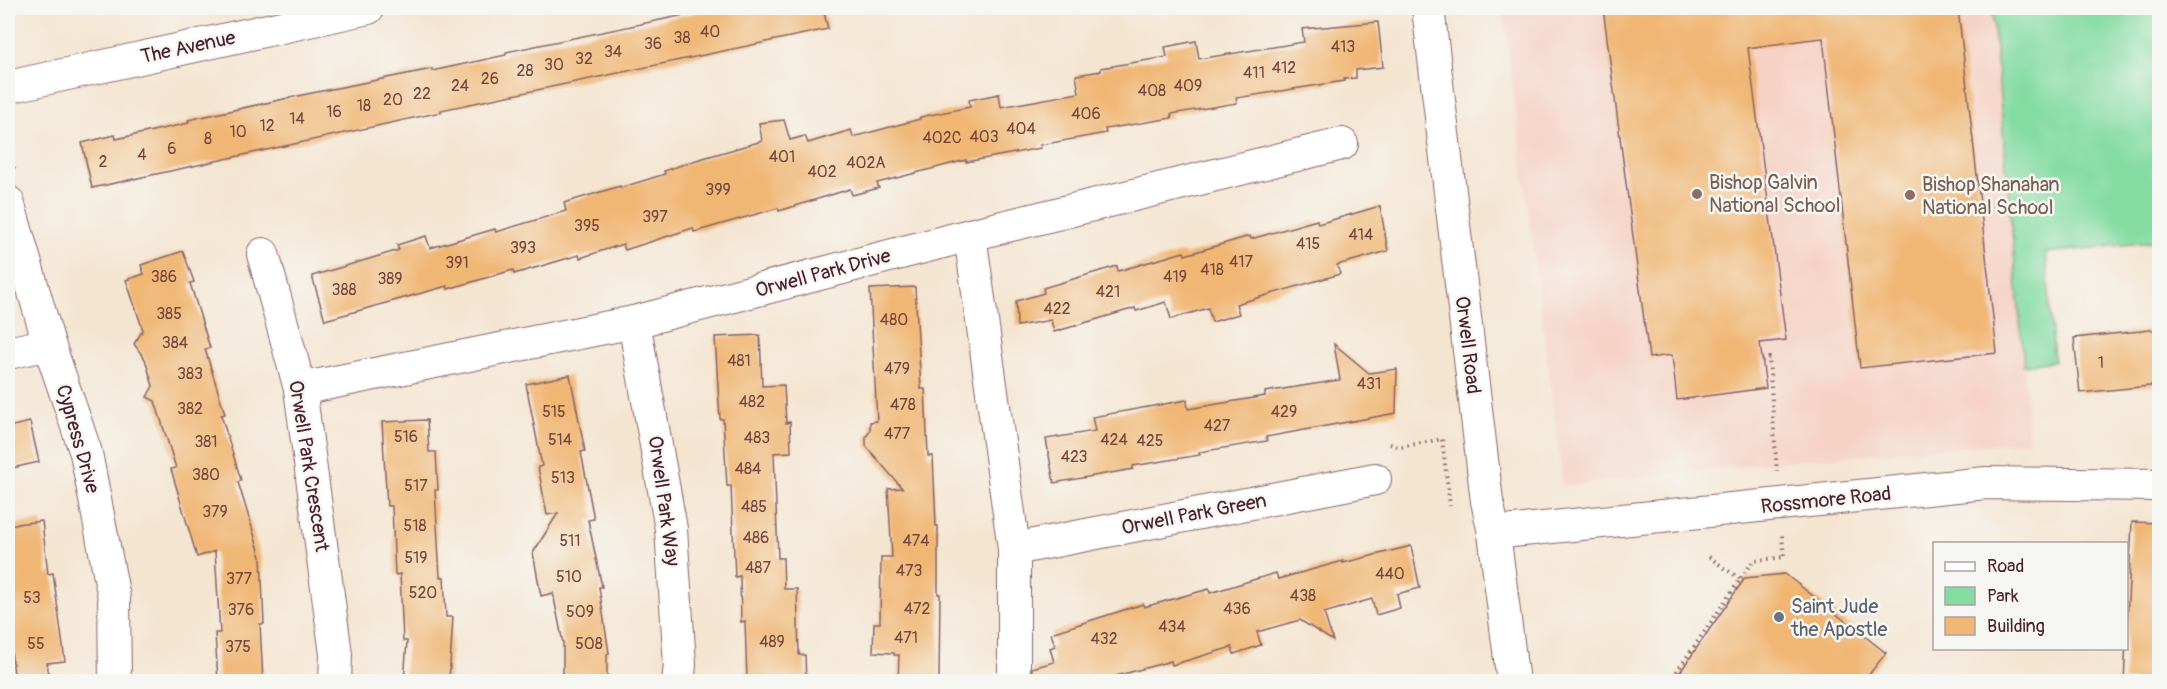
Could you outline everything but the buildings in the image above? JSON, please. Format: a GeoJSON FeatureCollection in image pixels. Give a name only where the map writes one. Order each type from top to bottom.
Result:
{"type":"FeatureCollection","features":[{"type":"Feature","properties":{"kind":"street","name":"The Avenue"},"geometry":{"type":"LineString","coordinates":[[8,87],[295,16],[368,8]]}},
{"type":"Feature","properties":{"kind":"street","name":"Orwell Road"},"geometry":{"type":"LineString","coordinates":[[1428,8],[1486,489],[1513,681]]}},
{"type":"Feature","properties":{"kind":"street","name":"Orwell Park Drive"},"geometry":{"type":"LineString","coordinates":[[300,389],[634,322],[970,235],[1342,144]]}},
{"type":"Feature","properties":{"kind":"street","name":"Cypress Drive"},"geometry":{"type":"LineString","coordinates":[[8,202],[49,344],[88,464],[114,598],[115,681]]}},
{"type":"Feature","properties":{"kind":"street"},"geometry":{"type":"LineString","coordinates":[[970,235],[1014,549],[1014,681]]}},
{"type":"Feature","properties":{"kind":"street","name":"Orwell Park Crescent"},"geometry":{"type":"LineString","coordinates":[[262,254],[300,389],[336,654],[335,681]]}},
{"type":"Feature","properties":{"kind":"street","name":"Orwell Park Way"},"geometry":{"type":"LineString","coordinates":[[634,322],[671,529],[680,665],[678,681]]}},
{"type":"Feature","properties":{"kind":"street"},"geometry":{"type":"LineString","coordinates":[[8,353],[49,344]]}},
{"type":"Feature","properties":{"kind":"street","name":"Orwell Park Green"},"geometry":{"type":"LineString","coordinates":[[1014,549],[1375,479]]}},
{"type":"Feature","properties":{"kind":"street","name":"Rossmore Road"},"geometry":{"type":"LineString","coordinates":[[1494,533],[1986,483],[2160,485]]}},
{"type":"Feature","properties":{"kind":"path"},"geometry":{"type":"LineString","coordinates":[[1762,360],[1769,358],[1778,483]]}},
{"type":"Feature","properties":{"kind":"path"},"geometry":{"type":"LineString","coordinates":[[1390,444],[1400,447],[1442,439],[1450,506]]}},
{"type":"Feature","properties":{"kind":"path"},"geometry":{"type":"LineString","coordinates":[[1672,681],[1753,561],[1784,557],[1782,534]]}},
{"type":"Feature","properties":{"kind":"path"},"geometry":{"type":"LineString","coordinates":[[1709,557],[1742,580]]}},
{"type":"Feature","properties":{"kind":"shaded area"},"geometry":{"type":"Polygon","coordinates":[[[1503,8],[2159,8],[2159,241],[2046,253],[2054,361],[2024,365],[2029,441],[1786,461],[1563,486],[1503,8]]]}},
{"type":"Feature","properties":{"kind":"green space"},"geometry":{"type":"Polygon","coordinates":[[[1992,8],[2159,8],[2159,241],[2046,253],[2054,361],[2024,365],[1992,8]]]}},
{"type":"Feature","properties":{"kind":"place","name":"Bishop Galvin National School"},"geometry":{"type":"Point","coordinates":[1697,194]}},
{"type":"Feature","properties":{"kind":"place","name":"Bishop Shanahan National School"},"geometry":{"type":"Point","coordinates":[1910,195]}},
{"type":"Feature","properties":{"kind":"place","name":"Saint Jude the Apostle"},"geometry":{"type":"Point","coordinates":[1779,617]}}]}
